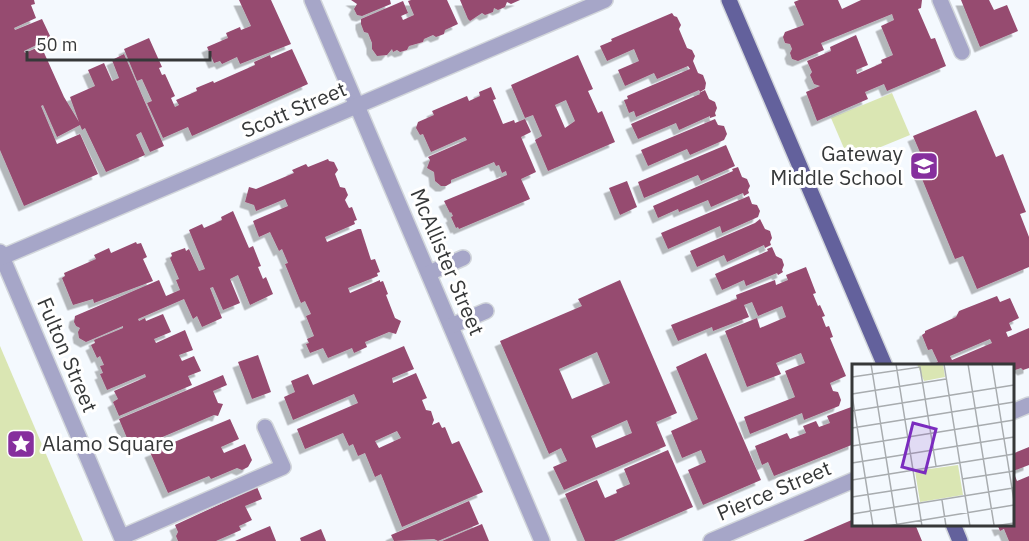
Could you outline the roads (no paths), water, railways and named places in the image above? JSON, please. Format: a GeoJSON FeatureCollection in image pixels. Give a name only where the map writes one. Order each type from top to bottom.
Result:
{"type":"FeatureCollection","features":[{"type":"Feature","properties":{"kind":"main road"},"geometry":{"type":"LineString","coordinates":[[729,0],[884,364]]}},
{"type":"Feature","properties":{"kind":"main road"},"geometry":{"type":"LineString","coordinates":[[953,526],[960,541]]}},
{"type":"Feature","properties":{"kind":"street","name":"McAllister Street"},"geometry":{"type":"LineString","coordinates":[[312,0],[542,541]]}},
{"type":"Feature","properties":{"kind":"street","name":"Scott Street"},"geometry":{"type":"LineString","coordinates":[[1,255],[604,0]]}},
{"type":"Feature","properties":{"kind":"street"},"geometry":{"type":"LineString","coordinates":[[940,0],[962,52]]}},
{"type":"Feature","properties":{"kind":"street","name":"Fulton Street"},"geometry":{"type":"LineString","coordinates":[[1,255],[122,539]]}},
{"type":"Feature","properties":{"kind":"street"},"geometry":{"type":"LineString","coordinates":[[429,273],[463,258]]}},
{"type":"Feature","properties":{"kind":"street"},"geometry":{"type":"LineString","coordinates":[[451,326],[486,311]]}},
{"type":"Feature","properties":{"kind":"street"},"geometry":{"type":"LineString","coordinates":[[1014,411],[1029,405]]}},
{"type":"Feature","properties":{"kind":"street"},"geometry":{"type":"LineString","coordinates":[[122,539],[283,467],[265,427]]}},
{"type":"Feature","properties":{"kind":"street","name":"Pierce Street"},"geometry":{"type":"LineString","coordinates":[[711,541],[852,481]]}},
{"type":"Feature","properties":{"kind":"place","name":"Gateway Middle School"},"geometry":{"type":"Point","coordinates":[924,166]}},
{"type":"Feature","properties":{"kind":"place","name":"Alamo Square"},"geometry":{"type":"Point","coordinates":[21,444]}}]}
